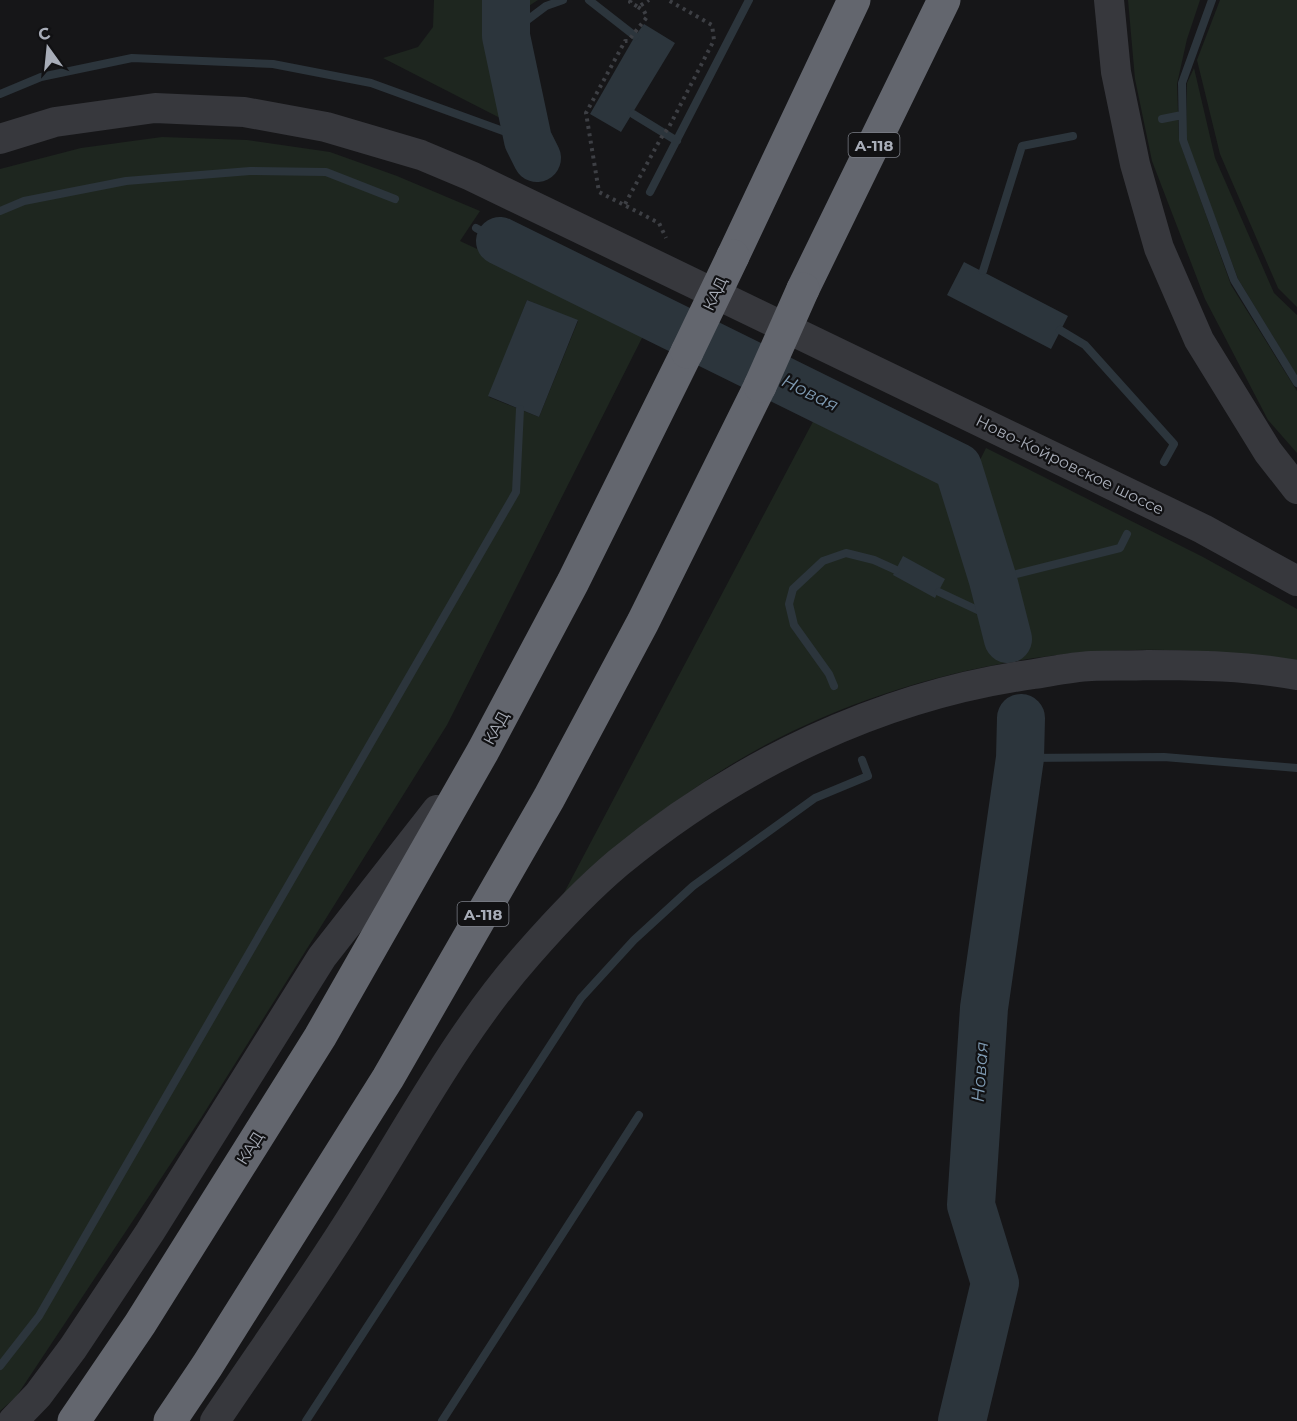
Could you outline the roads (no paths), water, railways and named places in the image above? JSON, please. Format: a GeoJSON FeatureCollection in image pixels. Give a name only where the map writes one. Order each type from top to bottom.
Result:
{"type":"FeatureCollection","features":[{"type":"Feature","properties":{"kind":"highway","name":"КАД"},"geometry":{"type":"LineString","coordinates":[[74,1421],[140,1324],[320,1037],[483,751],[573,582],[687,352],[854,0]]}},
{"type":"Feature","properties":{"kind":"highway","name":"А-118"},"geometry":{"type":"LineString","coordinates":[[170,1421],[388,1078],[549,798],[643,622],[760,386],[803,289],[944,0]]}},
{"type":"Feature","properties":{"kind":"street"},"geometry":{"type":"LineString","coordinates":[[1109,0],[1116,72],[1135,164],[1160,248],[1199,340],[1268,452],[1297,489]]}},
{"type":"Feature","properties":{"kind":"street","name":"Ново-Койровское шоссе"},"geometry":{"type":"LineString","coordinates":[[0,139],[55,122],[154,108],[244,112],[326,127],[421,155],[451,167],[1203,529],[1297,581]]}},
{"type":"Feature","properties":{"kind":"street"},"geometry":{"type":"LineString","coordinates":[[215,1421],[350,1221],[457,1046],[526,955],[583,895],[617,864],[704,800],[775,758],[836,729],[953,689],[1013,676],[1088,666],[1176,665],[1272,670],[1297,675]]}},
{"type":"Feature","properties":{"kind":"street"},"geometry":{"type":"LineString","coordinates":[[13,1421],[38,1395],[73,1348],[150,1232],[322,957],[483,751]]}},
{"type":"Feature","properties":{"kind":"waterway","name":"Новая"},"geometry":{"type":"LineString","coordinates":[[506,0],[506,36],[528,140],[537,158]]}},
{"type":"Feature","properties":{"kind":"waterway"},"geometry":{"type":"LineString","coordinates":[[506,36],[546,6],[563,0]]}},
{"type":"Feature","properties":{"kind":"waterway"},"geometry":{"type":"LineString","coordinates":[[589,0],[635,36]]}},
{"type":"Feature","properties":{"kind":"waterway"},"geometry":{"type":"LineString","coordinates":[[650,192],[749,0]]}},
{"type":"Feature","properties":{"kind":"waterway"},"geometry":{"type":"LineString","coordinates":[[1212,0],[1182,83],[1183,140],[1234,280],[1297,383]]}},
{"type":"Feature","properties":{"kind":"waterway"},"geometry":{"type":"LineString","coordinates":[[0,94],[41,77],[132,58],[273,64],[371,83],[528,140]]}},
{"type":"Feature","properties":{"kind":"waterway"},"geometry":{"type":"LineString","coordinates":[[633,114],[677,141]]}},
{"type":"Feature","properties":{"kind":"waterway"},"geometry":{"type":"LineString","coordinates":[[1162,119],[1182,115]]}},
{"type":"Feature","properties":{"kind":"waterway"},"geometry":{"type":"LineString","coordinates":[[983,271],[1022,146],[1073,136]]}},
{"type":"Feature","properties":{"kind":"waterway"},"geometry":{"type":"LineString","coordinates":[[0,211],[24,201],[126,181],[250,171],[326,172],[395,199]]}},
{"type":"Feature","properties":{"kind":"waterway"},"geometry":{"type":"LineString","coordinates":[[476,228],[500,241]]}},
{"type":"Feature","properties":{"kind":"waterway","name":"Новая"},"geometry":{"type":"LineString","coordinates":[[500,241],[958,467],[993,580],[1008,639]]}},
{"type":"Feature","properties":{"kind":"waterway"},"geometry":{"type":"LineString","coordinates":[[1060,330],[1085,345],[1174,444],[1164,462]]}},
{"type":"Feature","properties":{"kind":"waterway"},"geometry":{"type":"LineString","coordinates":[[0,1366],[39,1316],[516,492],[520,409]]}},
{"type":"Feature","properties":{"kind":"waterway"},"geometry":{"type":"LineString","coordinates":[[993,580],[1120,548],[1127,534]]}},
{"type":"Feature","properties":{"kind":"waterway"},"geometry":{"type":"LineString","coordinates":[[834,686],[829,674],[794,625],[789,604],[793,589],[823,561],[846,553],[874,560],[896,570]]}},
{"type":"Feature","properties":{"kind":"waterway"},"geometry":{"type":"LineString","coordinates":[[939,592],[1003,622]]}},
{"type":"Feature","properties":{"kind":"waterway","name":"Новая"},"geometry":{"type":"LineString","coordinates":[[962,1421],[995,1283],[971,1205],[984,1008],[1020,758],[1021,718]]}},
{"type":"Feature","properties":{"kind":"waterway"},"geometry":{"type":"LineString","coordinates":[[1020,758],[1164,757],[1297,768]]}},
{"type":"Feature","properties":{"kind":"waterway"},"geometry":{"type":"LineString","coordinates":[[306,1421],[581,998],[634,940],[693,886],[815,798],[868,776],[862,760]]}},
{"type":"Feature","properties":{"kind":"waterway"},"geometry":{"type":"LineString","coordinates":[[442,1421],[639,1115]]}}]}
